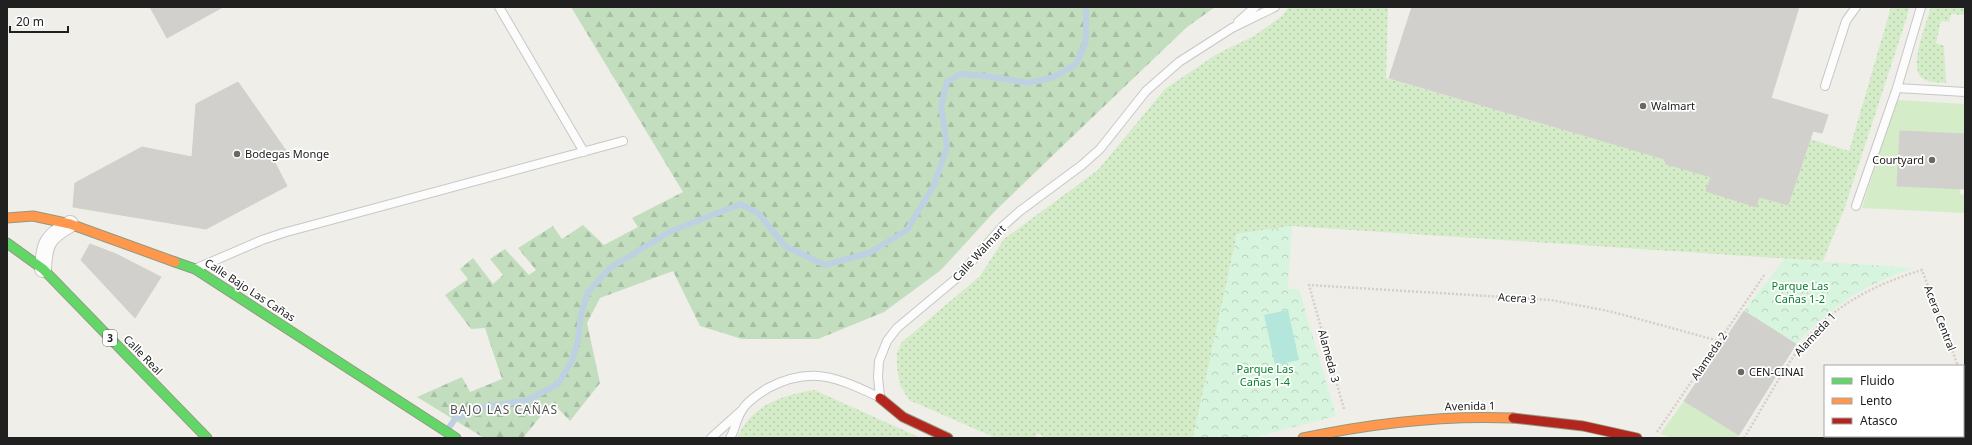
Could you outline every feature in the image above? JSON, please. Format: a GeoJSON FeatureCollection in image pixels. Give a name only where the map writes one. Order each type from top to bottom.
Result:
{"type":"FeatureCollection","features":[{"type":"Feature","properties":{"kind":"street","name":"Calle Bajo Las Cañas"},"geometry":{"type":"LineString","coordinates":[[7,218],[33,216],[70,224],[195,269],[456,438]]}},
{"type":"Feature","properties":{"kind":"street"},"geometry":{"type":"LineString","coordinates":[[43,269],[44,253],[48,240],[56,232],[70,224]]}},
{"type":"Feature","properties":{"kind":"street","name":"Calle Real"},"geometry":{"type":"LineString","coordinates":[[7,243],[43,269],[208,438]]}},
{"type":"Feature","properties":{"kind":"street"},"geometry":{"type":"LineString","coordinates":[[880,398],[890,408],[906,419],[948,438]]}},
{"type":"Feature","properties":{"kind":"street","name":"Avenida 1"},"geometry":{"type":"LineString","coordinates":[[1304,438],[1349,427],[1393,422],[1465,417],[1521,419],[1582,426],[1637,438]]}},
{"type":"Feature","properties":{"kind":"lane"},"geometry":{"type":"LineString","coordinates":[[499,7],[584,152]]}},
{"type":"Feature","properties":{"kind":"lane","name":"Calle Walmart"},"geometry":{"type":"LineString","coordinates":[[1232,28],[1255,7]]}},
{"type":"Feature","properties":{"kind":"lane","name":"Calle Walmart"},"geometry":{"type":"LineString","coordinates":[[880,398],[878,377],[879,361],[887,341],[897,328],[958,277],[1003,226],[1020,211],[1082,165],[1100,149],[1134,106],[1164,75],[1196,50],[1232,28],[1275,7]]}},
{"type":"Feature","properties":{"kind":"lane"},"geometry":{"type":"LineString","coordinates":[[1825,86],[1846,21],[1856,7]]}},
{"type":"Feature","properties":{"kind":"lane"},"geometry":{"type":"LineString","coordinates":[[1856,206],[1897,88],[1921,7]]}},
{"type":"Feature","properties":{"kind":"lane"},"geometry":{"type":"LineString","coordinates":[[1897,88],[1965,92]]}},
{"type":"Feature","properties":{"kind":"lane"},"geometry":{"type":"LineString","coordinates":[[195,269],[262,240],[283,233],[623,141]]}},
{"type":"Feature","properties":{"kind":"lane"},"geometry":{"type":"LineString","coordinates":[[711,438],[762,392],[793,377],[810,375],[827,376],[844,381],[880,398]]}},
{"type":"Feature","properties":{"kind":"lane"},"geometry":{"type":"LineString","coordinates":[[730,438],[741,411]]}},
{"type":"Feature","properties":{"kind":"path","name":"Acera Central"},"geometry":{"type":"LineString","coordinates":[[1922,270],[1958,365]]}},
{"type":"Feature","properties":{"kind":"path","name":"Alameda 1"},"geometry":{"type":"LineString","coordinates":[[1744,438],[1799,349],[1836,311],[1863,293],[1894,278],[1922,270]]}},
{"type":"Feature","properties":{"kind":"path","name":"Alameda 2"},"geometry":{"type":"LineString","coordinates":[[1652,438],[1766,274]]}},
{"type":"Feature","properties":{"kind":"path","name":"Acera 3"},"geometry":{"type":"LineString","coordinates":[[1310,285],[1551,300],[1613,312],[1719,341]]}},
{"type":"Feature","properties":{"kind":"path","name":"Alameda 3"},"geometry":{"type":"LineString","coordinates":[[1310,285],[1349,427]]}},
{"type":"Feature","properties":{"kind":"green space"},"geometry":{"type":"Polygon","coordinates":[[[571,7],[1215,7],[1187,27],[1121,90],[995,211],[941,270],[884,312],[818,339],[742,339],[700,326],[673,271],[600,298],[587,323],[600,383],[570,421],[552,402],[523,438],[484,438],[417,397],[462,377],[470,392],[502,379],[485,328],[471,329],[445,295],[468,279],[460,269],[473,258],[493,284],[503,275],[490,259],[505,249],[529,275],[536,270],[518,248],[553,226],[562,239],[583,225],[604,245],[638,227],[632,218],[683,192],[571,7]]]}},
{"type":"Feature","properties":{"kind":"green space"},"geometry":{"type":"Polygon","coordinates":[[[1289,7],[1388,7],[1386,78],[1664,159],[1666,164],[1711,177],[1706,191],[1756,206],[1759,197],[1788,205],[1810,139],[1849,151],[1891,7],[1910,7],[1845,207],[1823,261],[1292,226],[1237,234],[1193,438],[1045,438],[1038,433],[1034,438],[996,438],[909,400],[900,385],[897,367],[897,353],[901,343],[980,276],[1004,239],[1098,170],[1165,89],[1217,54],[1254,36],[1282,16],[1289,7]]]}},
{"type":"Feature","properties":{"kind":"green space"},"geometry":{"type":"Polygon","coordinates":[[[1931,7],[1965,7],[1965,15],[1951,14],[1949,22],[1941,21],[1936,43],[1944,46],[1946,83],[1927,81],[1922,78],[1918,72],[1917,64],[1920,44],[1931,7]]]}},
{"type":"Feature","properties":{"kind":"green space"},"geometry":{"type":"Polygon","coordinates":[[[1896,100],[1965,104],[1965,134],[1900,131],[1897,186],[1960,189],[1960,194],[1965,195],[1965,213],[1862,208],[1896,100]]]}},
{"type":"Feature","properties":{"kind":"green space","name":"Parque Las Cañas 1-4"},"geometry":{"type":"Polygon","coordinates":[[[1292,226],[1288,289],[1299,289],[1336,416],[1252,438],[1193,438],[1237,234],[1292,226]]]}},
{"type":"Feature","properties":{"kind":"green space","name":"Parque Las Cañas 1-2"},"geometry":{"type":"Polygon","coordinates":[[[1784,259],[1913,268],[1878,282],[1849,298],[1823,318],[1796,344],[1744,311],[1784,259]]]}},
{"type":"Feature","properties":{"kind":"green space"},"geometry":{"type":"Polygon","coordinates":[[[814,390],[921,438],[737,438],[751,417],[768,404],[790,395],[814,390]]]}},
{"type":"Feature","properties":{"kind":"green space"},"geometry":{"type":"Polygon","coordinates":[[[1684,401],[1739,435],[1737,438],[1674,438],[1660,434],[1684,401]]]}},
{"type":"Feature","properties":{"kind":"shaded area"},"geometry":{"type":"Polygon","coordinates":[[[1288,310],[1299,360],[1275,365],[1264,315],[1288,310]]]}},
{"type":"Feature","properties":{"kind":"building"},"geometry":{"type":"Polygon","coordinates":[[[150,7],[223,7],[167,38],[150,7]]]}},
{"type":"Feature","properties":{"kind":"building","name":"Walmart"},"geometry":{"type":"Polygon","coordinates":[[[1412,7],[1799,7],[1771,98],[1828,115],[1822,133],[1813,131],[1788,205],[1759,197],[1756,207],[1706,191],[1711,177],[1666,164],[1664,159],[1389,78],[1412,7]]]}},
{"type":"Feature","properties":{"kind":"building","name":"Bodegas Monge"},"geometry":{"type":"Polygon","coordinates":[[[238,82],[287,152],[273,159],[287,186],[206,229],[73,207],[75,183],[142,147],[192,157],[196,104],[238,82]]]}},
{"type":"Feature","properties":{"kind":"building","name":"Courtyard"},"geometry":{"type":"Polygon","coordinates":[[[1900,131],[1965,134],[1965,189],[1897,186],[1900,131]]]}},
{"type":"Feature","properties":{"kind":"building"},"geometry":{"type":"Polygon","coordinates":[[[90,244],[116,254],[161,277],[135,318],[81,260],[90,244]]]}},
{"type":"Feature","properties":{"kind":"building","name":"CEN-CINAI"},"geometry":{"type":"Polygon","coordinates":[[[1744,311],[1796,344],[1739,435],[1684,401],[1744,311]]]}},
{"type":"Feature","properties":{"kind":"waterway"},"geometry":{"type":"LineString","coordinates":[[448,429],[455,419],[480,408],[528,400],[558,384],[572,361],[578,340],[581,314],[588,292],[610,268],[671,231],[741,204],[759,214],[785,246],[825,265],[869,253],[907,230],[934,185],[947,147],[941,106],[947,82],[960,74],[986,76],[1029,83],[1054,77],[1076,64],[1086,41],[1086,7]]}},
{"type":"Feature","properties":{"kind":"traffic: fast"},"geometry":{"type":"LineString","coordinates":[[7,243],[43,269],[207,438]]}},
{"type":"Feature","properties":{"kind":"traffic: fast"},"geometry":{"type":"LineString","coordinates":[[175,262],[195,269],[456,438]]}},
{"type":"Feature","properties":{"kind":"traffic: slow"},"geometry":{"type":"LineString","coordinates":[[7,218],[33,216],[70,224],[175,262]]}},
{"type":"Feature","properties":{"kind":"traffic: slow"},"geometry":{"type":"LineString","coordinates":[[1303,438],[1355,428],[1407,421],[1486,417],[1513,418]]}},
{"type":"Feature","properties":{"kind":"traffic: jam"},"geometry":{"type":"LineString","coordinates":[[880,398],[903,417],[948,438]]}},
{"type":"Feature","properties":{"kind":"traffic: jam"},"geometry":{"type":"LineString","coordinates":[[1513,418],[1583,426],[1637,438]]}},
{"type":"Feature","properties":{"kind":"place","name":"Walmart"},"geometry":{"type":"Point","coordinates":[1643,106]}},
{"type":"Feature","properties":{"kind":"place","name":"Bodegas Monge"},"geometry":{"type":"Point","coordinates":[237,154]}},
{"type":"Feature","properties":{"kind":"place","name":"Courtyard"},"geometry":{"type":"Point","coordinates":[1932,160]}},
{"type":"Feature","properties":{"kind":"place","name":"CEN-CINAI"},"geometry":{"type":"Point","coordinates":[1741,372]}},
{"type":"Feature","properties":{"kind":"district","name":"BAJO LAS CAÑAS"},"geometry":{"type":"Point","coordinates":[504,410]}}]}
